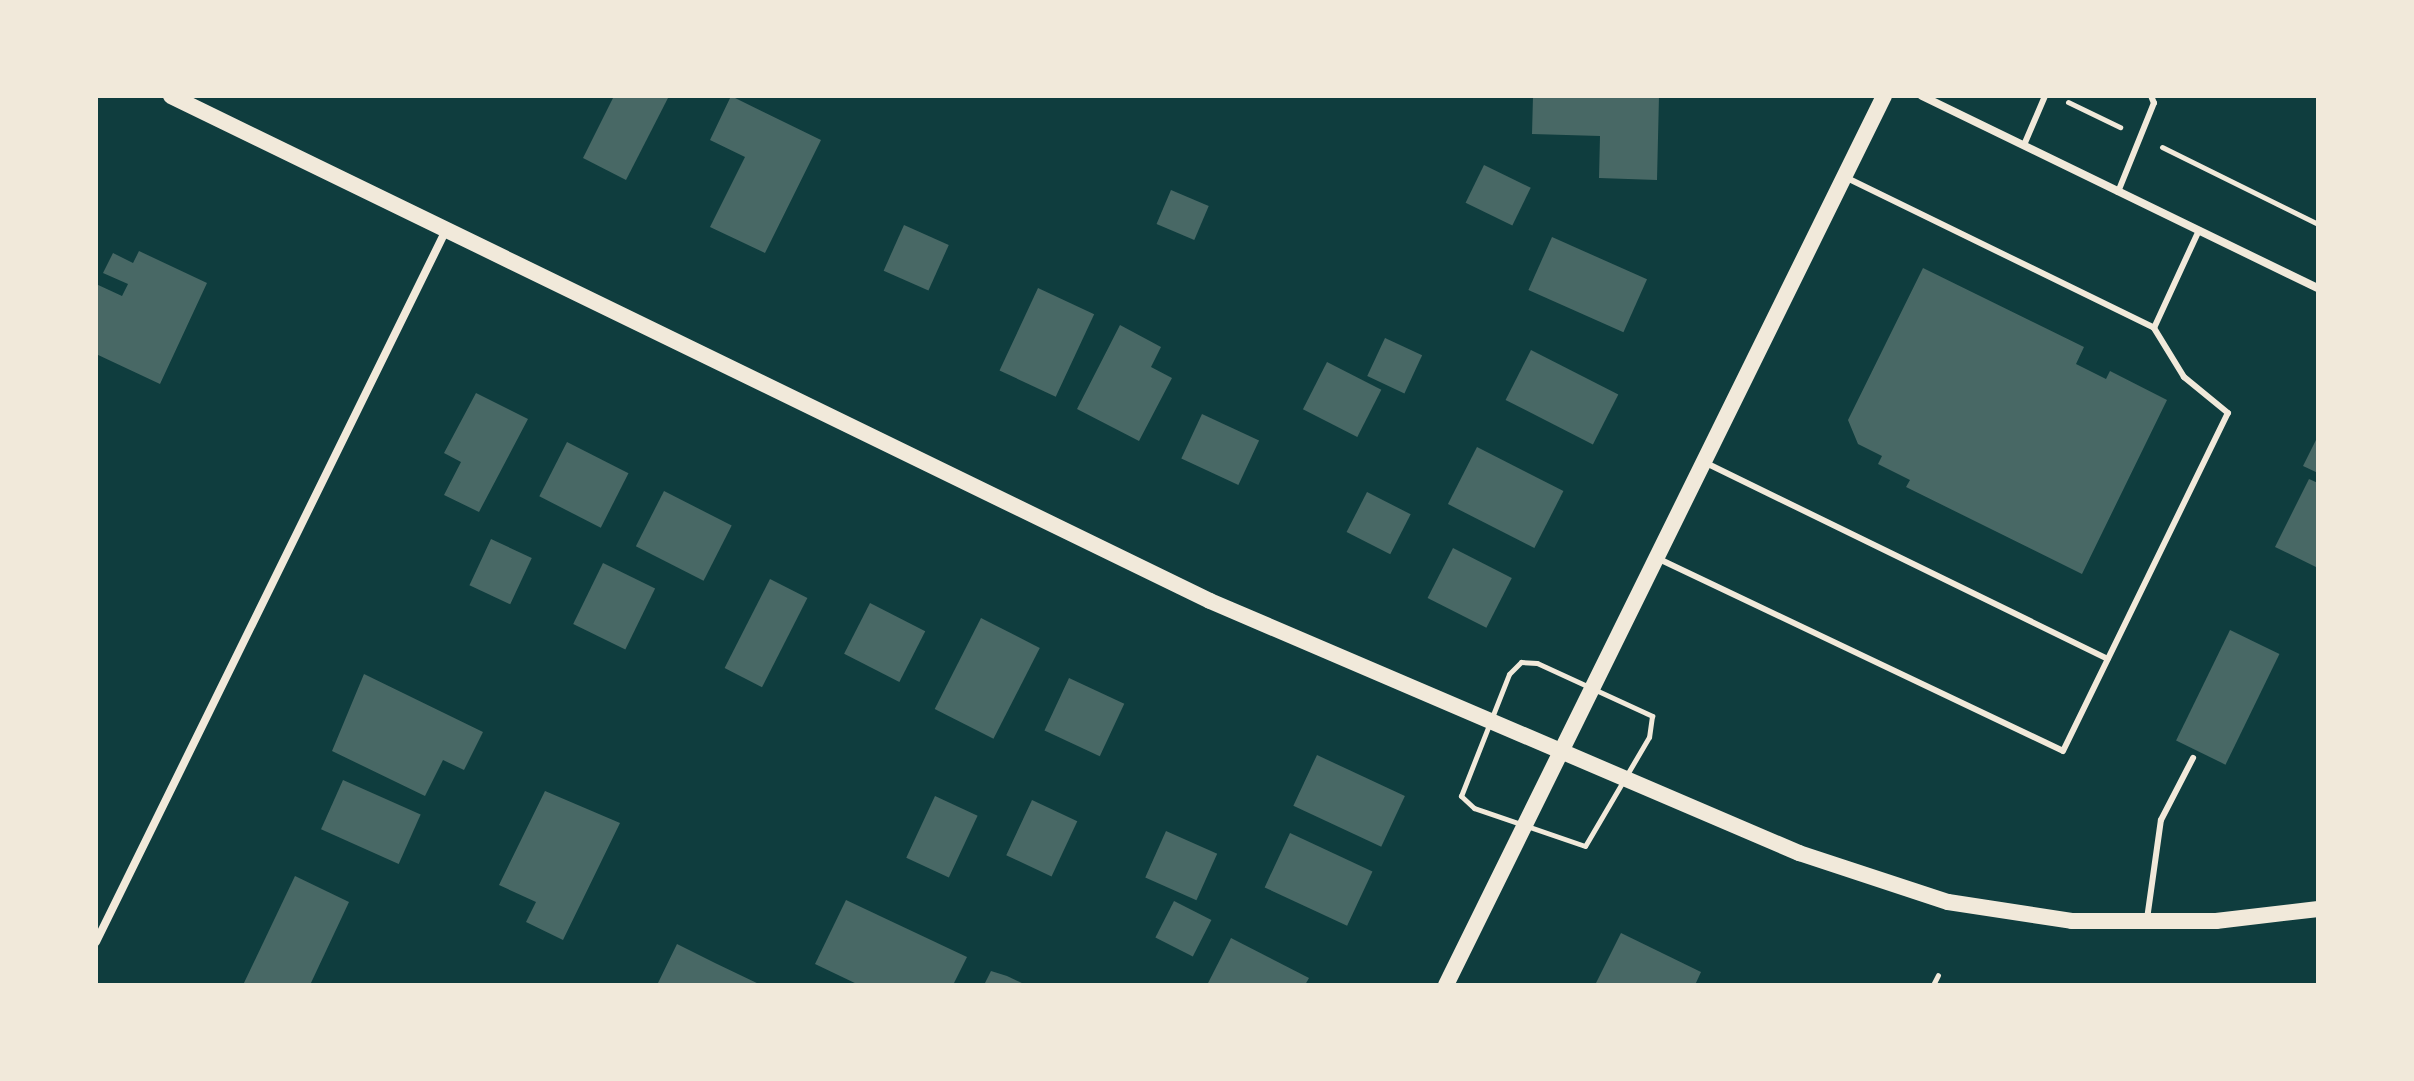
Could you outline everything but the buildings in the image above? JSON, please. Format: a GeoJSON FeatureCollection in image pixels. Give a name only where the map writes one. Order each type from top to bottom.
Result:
{"type":"FeatureCollection","features":[{"type":"Feature","properties":{"kind":"main road"},"geometry":{"type":"LineString","coordinates":[[171,96],[1210,601],[1559,752],[1893,887],[2005,913],[2147,923],[2318,909]]}},
{"type":"Feature","properties":{"kind":"main road"},"geometry":{"type":"LineString","coordinates":[[1446,985],[1884,96]]}},
{"type":"Feature","properties":{"kind":"street"},"geometry":{"type":"LineString","coordinates":[[1922,96],[2318,288]]}},
{"type":"Feature","properties":{"kind":"street"},"geometry":{"type":"LineString","coordinates":[[96,942],[446,230]]}},
{"type":"Feature","properties":{"kind":"lane"},"geometry":{"type":"LineString","coordinates":[[2024,145],[2045,96]]}},
{"type":"Feature","properties":{"kind":"lane"},"geometry":{"type":"LineString","coordinates":[[2118,192],[2154,103],[2151,96]]}},
{"type":"Feature","properties":{"kind":"lane"},"geometry":{"type":"LineString","coordinates":[[1656,558],[2063,751],[2228,413],[2184,377],[2154,328],[1844,177]]}},
{"type":"Feature","properties":{"kind":"lane"},"geometry":{"type":"LineString","coordinates":[[2154,328],[2199,230]]}},
{"type":"Feature","properties":{"kind":"lane"},"geometry":{"type":"LineString","coordinates":[[1704,462],[2108,659]]}},
{"type":"Feature","properties":{"kind":"lane"},"geometry":{"type":"LineString","coordinates":[[2147,923],[2161,820],[2193,758]]}},
{"type":"Feature","properties":{"kind":"path"},"geometry":{"type":"LineString","coordinates":[[2057,96],[2318,224]]}},
{"type":"Feature","properties":{"kind":"path"},"geometry":{"type":"LineString","coordinates":[[1933,985],[1938,975]]}}]}
